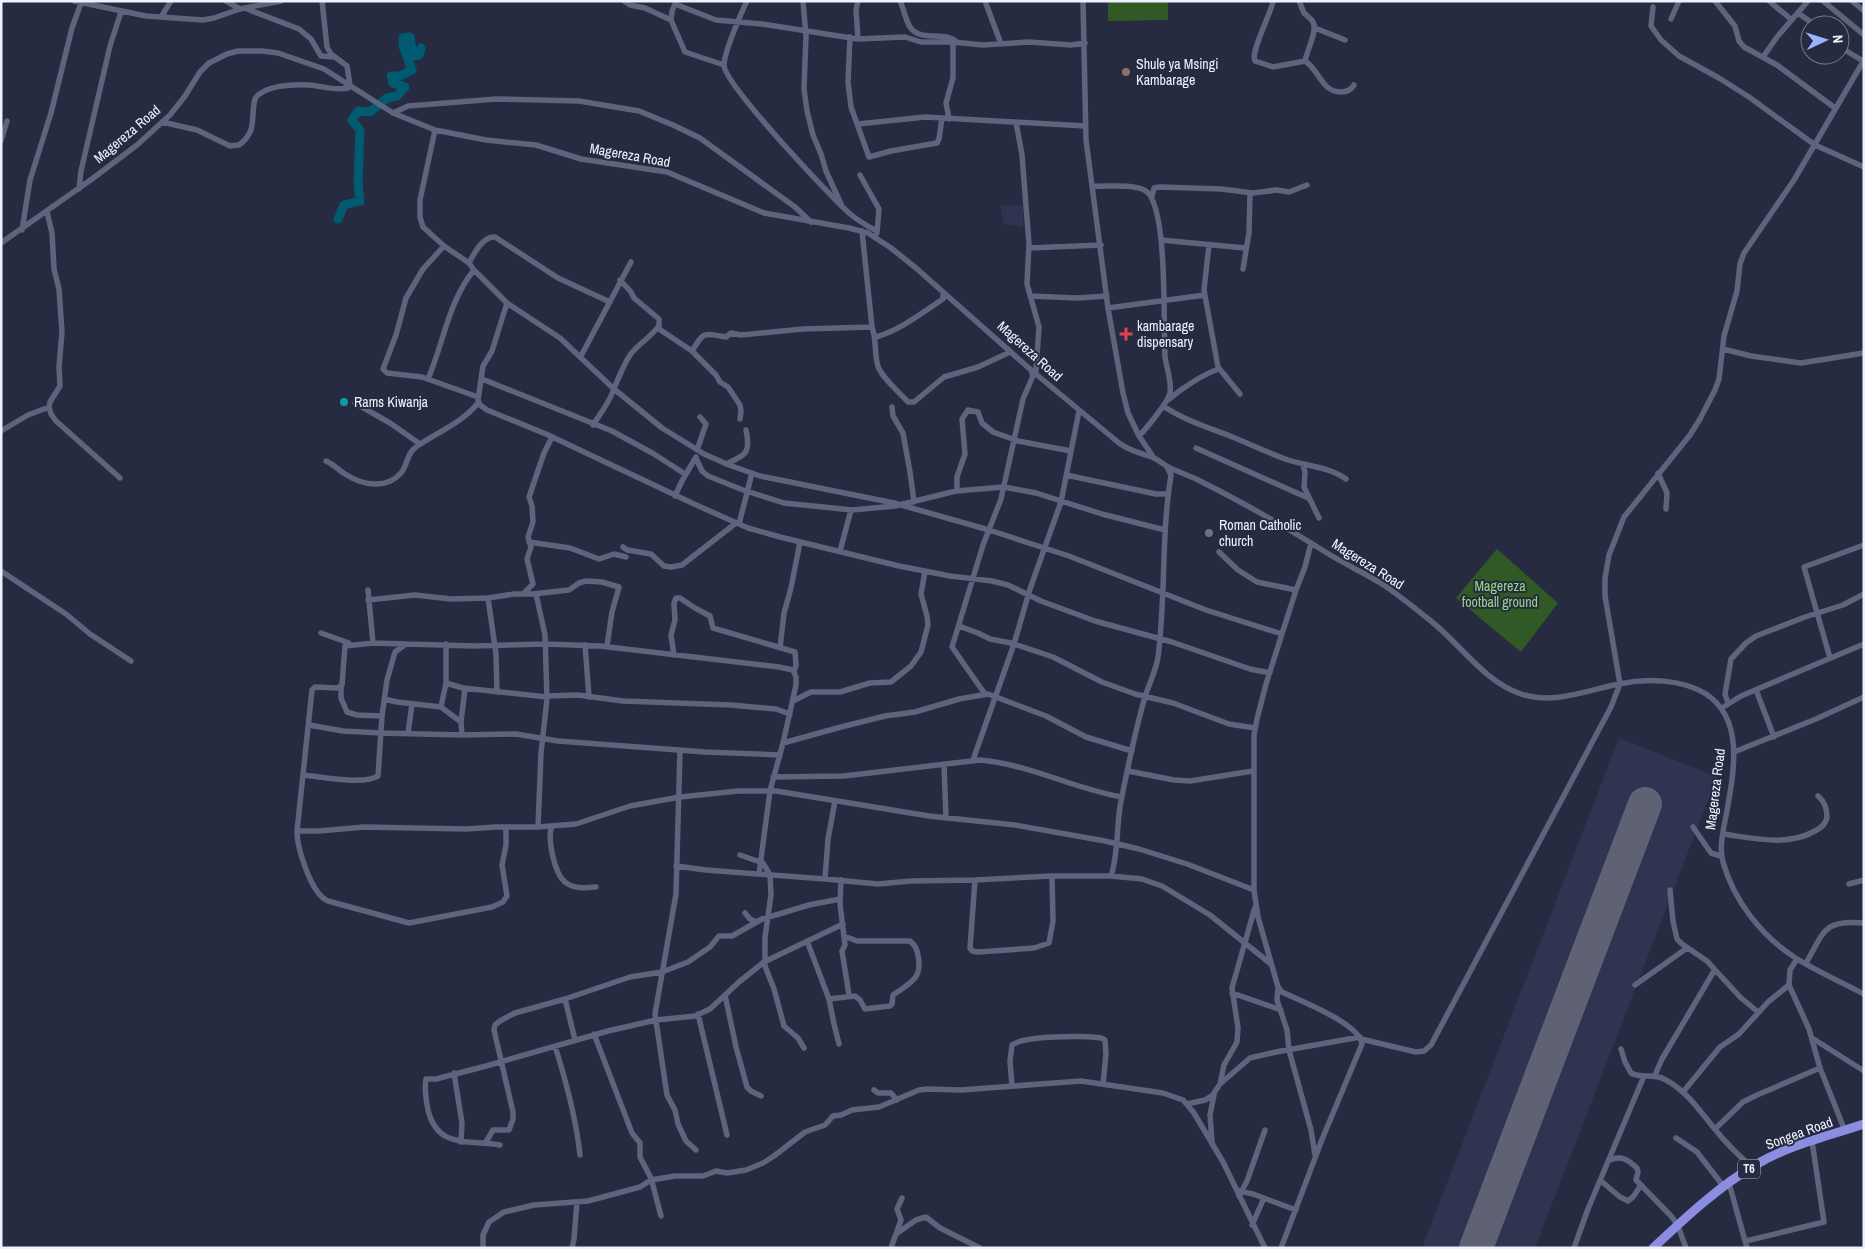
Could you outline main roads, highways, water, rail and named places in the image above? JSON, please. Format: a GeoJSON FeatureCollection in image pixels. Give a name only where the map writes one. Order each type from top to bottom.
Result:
{"type":"FeatureCollection","features":[{"type":"Feature","properties":{"kind":"highway","name":"Songea Road"},"geometry":{"type":"LineString","coordinates":[[1656,1246],[1727,1185],[1752,1167],[1768,1158],[1864,1124]]}},
{"type":"Feature","properties":{"kind":"waterway"},"geometry":{"type":"LineString","coordinates":[[338,219],[344,205],[360,201],[358,183],[360,130],[352,120],[358,111],[370,112],[387,98],[397,96],[405,87],[393,83],[391,76],[400,76],[412,70],[403,46],[403,38],[410,37],[413,56],[419,55],[421,48]]}},
{"type":"Feature","properties":{"kind":"place","name":"Shule ya Msingi Kambarage"},"geometry":{"type":"Point","coordinates":[1126,72]}},
{"type":"Feature","properties":{"kind":"place","name":"kambarage dispensary"},"geometry":{"type":"Point","coordinates":[1126,334]}},
{"type":"Feature","properties":{"kind":"place","name":"Rams Kiwanja"},"geometry":{"type":"Point","coordinates":[344,402]}},
{"type":"Feature","properties":{"kind":"place","name":"Roman Catholic church"},"geometry":{"type":"Point","coordinates":[1209,533]}},
{"type":"Feature","properties":{"kind":"park label","name":"Magereza football ground"},"geometry":{"type":"Point","coordinates":[1500,594]}}]}
